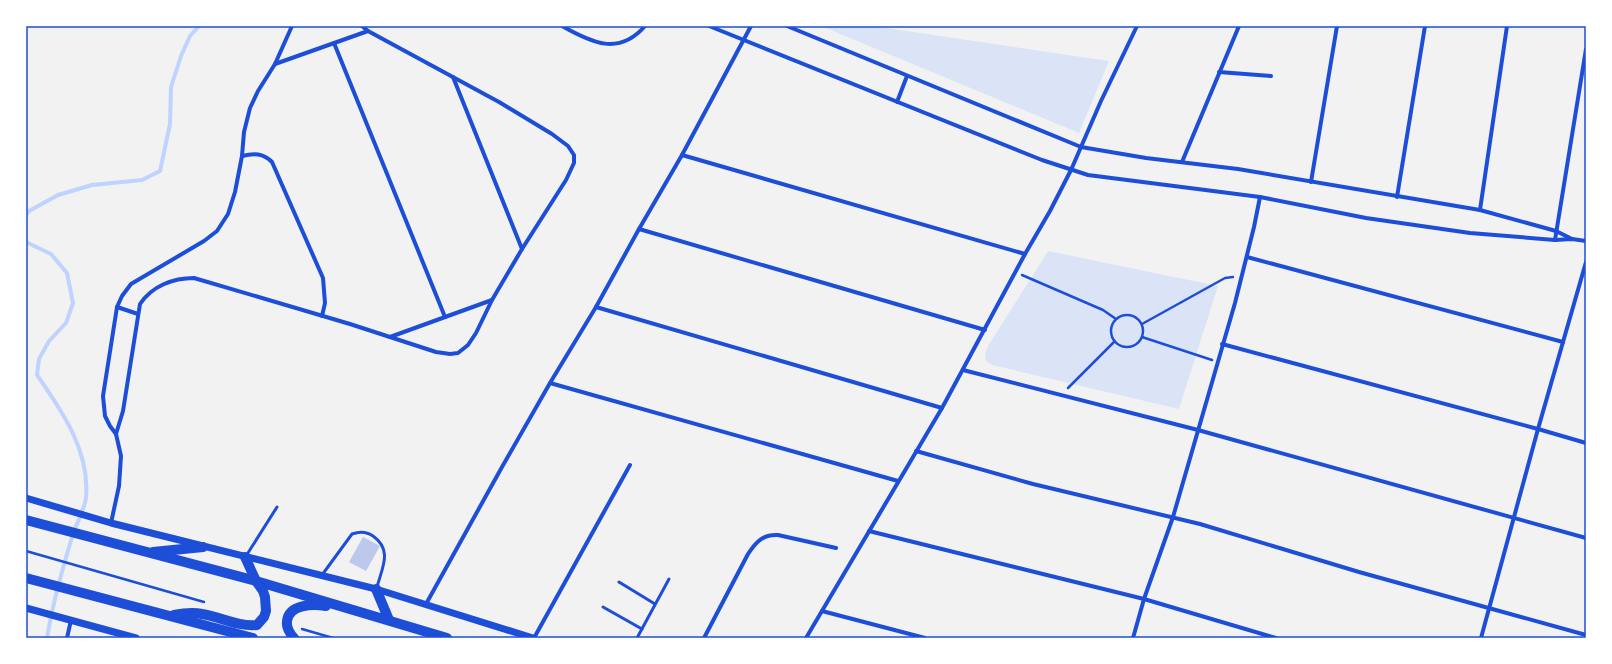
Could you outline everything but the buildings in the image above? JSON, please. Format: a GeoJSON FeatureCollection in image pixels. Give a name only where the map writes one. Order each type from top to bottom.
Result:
{"type":"FeatureCollection","features":[{"type":"Feature","properties":{"kind":"main road"},"geometry":{"type":"LineString","coordinates":[[26,520],[256,581],[447,638]]}},
{"type":"Feature","properties":{"kind":"main road"},"geometry":{"type":"LineString","coordinates":[[145,552],[203,547]]}},
{"type":"Feature","properties":{"kind":"main road"},"geometry":{"type":"LineString","coordinates":[[170,616],[193,613],[224,619],[240,625],[257,625],[264,617],[266,610],[266,597],[264,591],[256,581],[245,557]]}},
{"type":"Feature","properties":{"kind":"main road"},"geometry":{"type":"LineString","coordinates":[[26,578],[253,638]]}},
{"type":"Feature","properties":{"kind":"main road"},"geometry":{"type":"LineString","coordinates":[[376,589],[389,620]]}},
{"type":"Feature","properties":{"kind":"main road"},"geometry":{"type":"LineString","coordinates":[[294,638],[289,632],[287,625],[288,616],[296,609],[321,605],[348,608]]}},
{"type":"Feature","properties":{"kind":"street"},"geometry":{"type":"LineString","coordinates":[[111,523],[121,469],[121,456],[116,434],[110,426],[103,406],[103,396],[117,307],[122,296],[131,284],[204,241],[217,231],[228,214],[235,192],[242,156],[244,132],[250,108],[258,91],[275,64],[292,26]]}},
{"type":"Feature","properties":{"kind":"street"},"geometry":{"type":"LineString","coordinates":[[116,434],[123,411],[140,304],[145,297],[154,290],[175,280],[194,278],[436,352],[450,354],[458,353],[464,350],[476,332],[492,300],[522,249],[566,180],[574,163],[574,155],[568,146],[552,134],[453,77],[368,31],[362,26]]}},
{"type":"Feature","properties":{"kind":"street"},"geometry":{"type":"LineString","coordinates":[[562,26],[592,41],[606,44],[620,44],[631,40],[645,26]]}},
{"type":"Feature","properties":{"kind":"street"},"geometry":{"type":"LineString","coordinates":[[709,26],[1042,160],[1088,175],[1260,197],[1366,218],[1470,234],[1586,241]]}},
{"type":"Feature","properties":{"kind":"street"},"geometry":{"type":"LineString","coordinates":[[426,604],[502,467],[596,307],[682,155],[751,26]]}},
{"type":"Feature","properties":{"kind":"street"},"geometry":{"type":"LineString","coordinates":[[787,26],[1081,147],[1238,170],[1480,210],[1556,231],[1572,239]]}},
{"type":"Feature","properties":{"kind":"street"},"geometry":{"type":"LineString","coordinates":[[806,638],[942,408],[1025,254],[1050,211],[1071,170],[1137,26]]}},
{"type":"Feature","properties":{"kind":"street"},"geometry":{"type":"LineString","coordinates":[[1182,162],[1239,26]]}},
{"type":"Feature","properties":{"kind":"street"},"geometry":{"type":"LineString","coordinates":[[1311,182],[1337,26]]}},
{"type":"Feature","properties":{"kind":"street"},"geometry":{"type":"LineString","coordinates":[[1397,197],[1426,26]]}},
{"type":"Feature","properties":{"kind":"street"},"geometry":{"type":"LineString","coordinates":[[1480,210],[1506,26]]}},
{"type":"Feature","properties":{"kind":"street"},"geometry":{"type":"LineString","coordinates":[[275,64],[368,31]]}},
{"type":"Feature","properties":{"kind":"street"},"geometry":{"type":"LineString","coordinates":[[334,43],[445,317]]}},
{"type":"Feature","properties":{"kind":"street"},"geometry":{"type":"LineString","coordinates":[[1554,240],[1586,49]]}},
{"type":"Feature","properties":{"kind":"street"},"geometry":{"type":"LineString","coordinates":[[1219,72],[1271,76]]}},
{"type":"Feature","properties":{"kind":"street"},"geometry":{"type":"LineString","coordinates":[[897,102],[907,76]]}},
{"type":"Feature","properties":{"kind":"street"},"geometry":{"type":"LineString","coordinates":[[453,77],[522,249]]}},
{"type":"Feature","properties":{"kind":"street"},"geometry":{"type":"LineString","coordinates":[[242,156],[252,153],[260,154],[268,157],[272,162],[324,278],[325,303],[322,316]]}},
{"type":"Feature","properties":{"kind":"street"},"geometry":{"type":"LineString","coordinates":[[682,155],[1025,254]]}},
{"type":"Feature","properties":{"kind":"street"},"geometry":{"type":"LineString","coordinates":[[1133,638],[1144,599],[1173,517],[1242,276],[1260,197]]}},
{"type":"Feature","properties":{"kind":"street"},"geometry":{"type":"LineString","coordinates":[[639,229],[985,330]]}},
{"type":"Feature","properties":{"kind":"street"},"geometry":{"type":"LineString","coordinates":[[1247,257],[1563,342]]}},
{"type":"Feature","properties":{"kind":"street"},"geometry":{"type":"LineString","coordinates":[[1481,638],[1513,518],[1586,262]]}},
{"type":"Feature","properties":{"kind":"street"},"geometry":{"type":"LineString","coordinates":[[390,338],[492,300]]}},
{"type":"Feature","properties":{"kind":"street"},"geometry":{"type":"LineString","coordinates":[[117,307],[138,314]]}},
{"type":"Feature","properties":{"kind":"street"},"geometry":{"type":"LineString","coordinates":[[596,307],[942,408]]}},
{"type":"Feature","properties":{"kind":"street"},"geometry":{"type":"LineString","coordinates":[[1222,344],[1586,443]]}},
{"type":"Feature","properties":{"kind":"street"},"geometry":{"type":"LineString","coordinates":[[963,370],[1198,430],[1586,538]]}},
{"type":"Feature","properties":{"kind":"street"},"geometry":{"type":"LineString","coordinates":[[550,383],[898,481]]}},
{"type":"Feature","properties":{"kind":"street"},"geometry":{"type":"LineString","coordinates":[[916,451],[1040,486],[1173,517],[1359,572],[1586,635]]}},
{"type":"Feature","properties":{"kind":"street"},"geometry":{"type":"LineString","coordinates":[[26,498],[111,523],[203,547],[376,589],[533,638],[630,466]]}},
{"type":"Feature","properties":{"kind":"street"},"geometry":{"type":"LineString","coordinates":[[869,531],[1144,599],[1276,638]]}},
{"type":"Feature","properties":{"kind":"street"},"geometry":{"type":"LineString","coordinates":[[704,638],[748,554],[762,537],[770,534],[778,535],[836,548]]}},
{"type":"Feature","properties":{"kind":"street"},"geometry":{"type":"LineString","coordinates":[[26,608],[136,638]]}},
{"type":"Feature","properties":{"kind":"street"},"geometry":{"type":"LineString","coordinates":[[822,611],[925,638]]}},
{"type":"Feature","properties":{"kind":"street"},"geometry":{"type":"LineString","coordinates":[[67,638],[71,620]]}},
{"type":"Feature","properties":{"kind":"lane"},"geometry":{"type":"LineString","coordinates":[[245,557],[277,507]]}},
{"type":"Feature","properties":{"kind":"lane"},"geometry":{"type":"LineString","coordinates":[[322,576],[352,534],[364,532],[369,533],[380,540],[385,550],[385,557],[376,589]]}},
{"type":"Feature","properties":{"kind":"lane"},"geometry":{"type":"LineString","coordinates":[[637,638],[669,579]]}},
{"type":"Feature","properties":{"kind":"lane"},"geometry":{"type":"LineString","coordinates":[[619,582],[655,604]]}},
{"type":"Feature","properties":{"kind":"lane"},"geometry":{"type":"LineString","coordinates":[[603,607],[642,629]]}},
{"type":"Feature","properties":{"kind":"path"},"geometry":{"type":"LineString","coordinates":[[1016,273],[1103,310],[1116,319]]}},
{"type":"Feature","properties":{"kind":"path"},"geometry":{"type":"LineString","coordinates":[[1142,324],[1225,278],[1242,276]]}},
{"type":"Feature","properties":{"kind":"path"},"geometry":{"type":"LineString","coordinates":[[1124,315],[1132,316],[1142,324],[1142,337],[1137,344],[1129,347],[1121,347],[1114,342],[1110,334],[1111,326],[1116,319],[1124,315]]}},
{"type":"Feature","properties":{"kind":"path"},"geometry":{"type":"LineString","coordinates":[[1142,337],[1217,362]]}},
{"type":"Feature","properties":{"kind":"path"},"geometry":{"type":"LineString","coordinates":[[1061,395],[1114,342]]}},
{"type":"Feature","properties":{"kind":"path"},"geometry":{"type":"LineString","coordinates":[[26,551],[210,603]]}},
{"type":"Feature","properties":{"kind":"path"},"geometry":{"type":"LineString","coordinates":[[287,625],[333,638]]}},
{"type":"Feature","properties":{"kind":"shaded area"},"geometry":{"type":"Polygon","coordinates":[[[821,26],[873,26],[1109,61],[1079,133],[821,26]]]}},
{"type":"Feature","properties":{"kind":"shaded area"},"geometry":{"type":"Polygon","coordinates":[[[1048,251],[1218,286],[1179,409],[992,365],[986,361],[985,354],[988,346],[1048,251]]]}},
{"type":"Feature","properties":{"kind":"waterway"},"geometry":{"type":"LineString","coordinates":[[26,215],[29,211],[58,195],[92,185],[142,180],[160,171],[170,124],[171,87],[181,56],[190,36],[199,26]]}},
{"type":"Feature","properties":{"kind":"waterway"},"geometry":{"type":"LineString","coordinates":[[26,242],[51,254],[67,273],[73,303],[66,323],[49,341],[39,359],[37,375],[65,417],[79,448],[84,464],[86,480],[86,497],[83,510],[74,531],[62,571],[47,638]]}}]}
